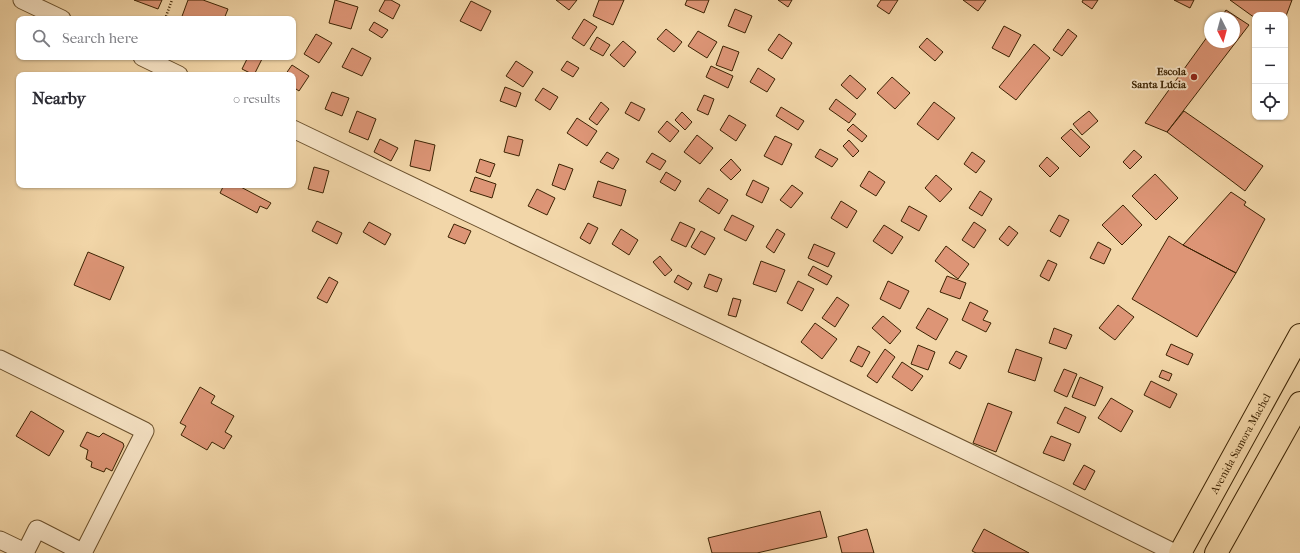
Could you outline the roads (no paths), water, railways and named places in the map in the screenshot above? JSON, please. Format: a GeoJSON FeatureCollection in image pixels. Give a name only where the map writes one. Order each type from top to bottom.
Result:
{"type":"FeatureCollection","features":[{"type":"Feature","properties":{"kind":"highway","name":"Avenida Samora Machel"},"geometry":{"type":"LineString","coordinates":[[1180,553],[1300,334]]}},
{"type":"Feature","properties":{"kind":"highway"},"geometry":{"type":"LineString","coordinates":[[1216,553],[1300,403]]}},
{"type":"Feature","properties":{"kind":"street"},"geometry":{"type":"LineString","coordinates":[[22,0],[56,16]]}},
{"type":"Feature","properties":{"kind":"street"},"geometry":{"type":"LineString","coordinates":[[148,60],[173,72]]}},
{"type":"Feature","properties":{"kind":"street"},"geometry":{"type":"LineString","coordinates":[[296,131],[1049,490],[1175,553]]}},
{"type":"Feature","properties":{"kind":"street"},"geometry":{"type":"LineString","coordinates":[[0,359],[145,431],[83,553],[37,529],[25,553],[0,540]]}},
{"type":"Feature","properties":{"kind":"place","name":"Escola Santa Lúcia"},"geometry":{"type":"Point","coordinates":[1194,77]}}]}
